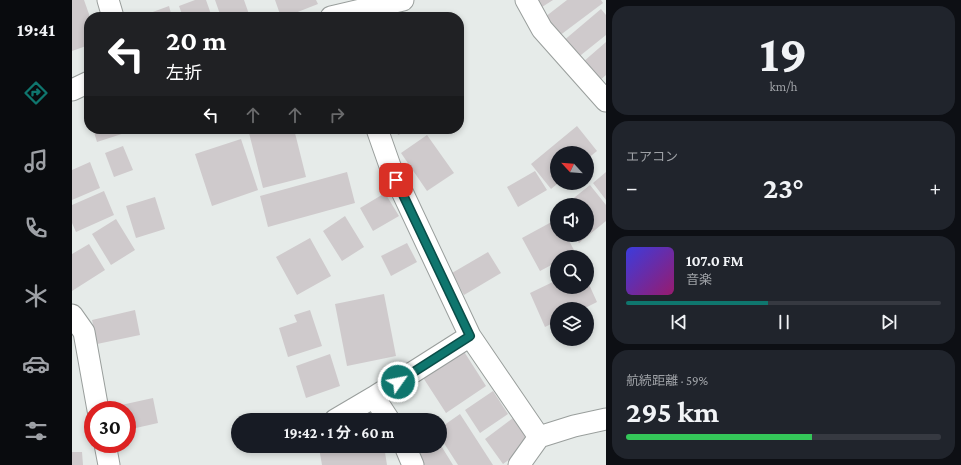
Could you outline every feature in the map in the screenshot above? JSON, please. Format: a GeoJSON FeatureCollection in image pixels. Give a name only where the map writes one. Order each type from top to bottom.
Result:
{"type":"FeatureCollection","features":[{"type":"Feature","properties":{"kind":"street"},"geometry":{"type":"LineString","coordinates":[[108,0],[112,12]]}},
{"type":"Feature","properties":{"kind":"street"},"geometry":{"type":"LineString","coordinates":[[336,12],[403,0]]}},
{"type":"Feature","properties":{"kind":"street"},"geometry":{"type":"LineString","coordinates":[[526,0],[542,29],[606,101]]}},
{"type":"Feature","properties":{"kind":"street"},"geometry":{"type":"LineString","coordinates":[[72,90],[84,84]]}},
{"type":"Feature","properties":{"kind":"street"},"geometry":{"type":"LineString","coordinates":[[379,134],[390,166],[470,336],[539,437]]}},
{"type":"Feature","properties":{"kind":"street"},"geometry":{"type":"LineString","coordinates":[[72,316],[84,332],[96,401]]}},
{"type":"Feature","properties":{"kind":"street"},"geometry":{"type":"LineString","coordinates":[[347,413],[470,336]]}},
{"type":"Feature","properties":{"kind":"street"},"geometry":{"type":"LineString","coordinates":[[374,397],[384,413]]}},
{"type":"Feature","properties":{"kind":"street"},"geometry":{"type":"LineString","coordinates":[[519,465],[539,437],[574,426],[606,419]]}},
{"type":"Feature","properties":{"kind":"street"},"geometry":{"type":"LineString","coordinates":[[106,453],[108,465]]}},
{"type":"Feature","properties":{"kind":"street"},"geometry":{"type":"LineString","coordinates":[[408,453],[413,465]]}},
{"type":"Feature","properties":{"kind":"building"},"geometry":{"type":"Polygon","coordinates":[[[72,0],[84,0],[88,12],[84,12],[84,47],[72,51],[72,0]]]}},
{"type":"Feature","properties":{"kind":"building"},"geometry":{"type":"Polygon","coordinates":[[[195,0],[206,0],[210,12],[181,12],[179,6],[195,0]]]}},
{"type":"Feature","properties":{"kind":"building"},"geometry":{"type":"Polygon","coordinates":[[[215,0],[244,0],[248,12],[219,12],[215,0]]]}},
{"type":"Feature","properties":{"kind":"building"},"geometry":{"type":"Polygon","coordinates":[[[275,0],[316,0],[318,4],[298,12],[279,12],[275,0]]]}},
{"type":"Feature","properties":{"kind":"building"},"geometry":{"type":"Polygon","coordinates":[[[537,0],[553,0],[542,7],[537,0]]]}},
{"type":"Feature","properties":{"kind":"building"},"geometry":{"type":"Polygon","coordinates":[[[567,0],[601,0],[603,3],[559,36],[545,17],[567,0]]]}},
{"type":"Feature","properties":{"kind":"building"},"geometry":{"type":"Polygon","coordinates":[[[169,6],[171,12],[153,12],[169,6]]]}},
{"type":"Feature","properties":{"kind":"building"},"geometry":{"type":"Polygon","coordinates":[[[601,9],[606,15],[606,35],[576,59],[562,42],[601,9]]]}},
{"type":"Feature","properties":{"kind":"building"},"geometry":{"type":"Polygon","coordinates":[[[606,42],[606,75],[599,81],[583,62],[606,42]]]}},
{"type":"Feature","properties":{"kind":"building"},"geometry":{"type":"Polygon","coordinates":[[[577,126],[593,146],[553,146],[577,126]]]}},
{"type":"Feature","properties":{"kind":"building"},"geometry":{"type":"Polygon","coordinates":[[[95,134],[122,134],[97,142],[95,134]]]}},
{"type":"Feature","properties":{"kind":"building"},"geometry":{"type":"Polygon","coordinates":[[[249,134],[295,134],[306,177],[263,188],[249,134]]]}},
{"type":"Feature","properties":{"kind":"building"},"geometry":{"type":"Polygon","coordinates":[[[427,135],[454,173],[427,191],[401,153],[427,135]]]}},
{"type":"Feature","properties":{"kind":"building"},"geometry":{"type":"Polygon","coordinates":[[[241,139],[258,190],[212,206],[195,154],[241,139]]]}},
{"type":"Feature","properties":{"kind":"building"},"geometry":{"type":"Polygon","coordinates":[[[123,146],[133,170],[114,177],[105,153],[123,146]]]}},
{"type":"Feature","properties":{"kind":"building"},"geometry":{"type":"Polygon","coordinates":[[[550,148],[550,188],[531,164],[550,148]]]}},
{"type":"Feature","properties":{"kind":"building"},"geometry":{"type":"Polygon","coordinates":[[[90,162],[100,188],[72,200],[72,170],[90,162]]]}},
{"type":"Feature","properties":{"kind":"building"},"geometry":{"type":"Polygon","coordinates":[[[535,171],[547,190],[518,207],[507,187],[535,171]]]}},
{"type":"Feature","properties":{"kind":"building"},"geometry":{"type":"Polygon","coordinates":[[[347,172],[355,203],[268,227],[260,196],[347,172]]]}},
{"type":"Feature","properties":{"kind":"building"},"geometry":{"type":"Polygon","coordinates":[[[606,172],[606,200],[594,184],[594,182],[606,172]]]}},
{"type":"Feature","properties":{"kind":"building"},"geometry":{"type":"Polygon","coordinates":[[[584,190],[594,190],[606,205],[606,221],[594,231],[594,198],[574,198],[584,190]]]}},
{"type":"Feature","properties":{"kind":"building"},"geometry":{"type":"Polygon","coordinates":[[[104,191],[114,215],[76,232],[72,223],[72,205],[104,191]]]}},
{"type":"Feature","properties":{"kind":"building"},"geometry":{"type":"Polygon","coordinates":[[[385,193],[399,216],[373,231],[360,208],[385,193]]]}},
{"type":"Feature","properties":{"kind":"building"},"geometry":{"type":"Polygon","coordinates":[[[155,197],[165,229],[136,238],[126,206],[155,197]]]}},
{"type":"Feature","properties":{"kind":"building"},"geometry":{"type":"Polygon","coordinates":[[[345,216],[364,247],[342,261],[323,231],[345,216]]]}},
{"type":"Feature","properties":{"kind":"building"},"geometry":{"type":"Polygon","coordinates":[[[116,219],[135,250],[111,265],[92,234],[116,219]]]}},
{"type":"Feature","properties":{"kind":"building"},"geometry":{"type":"Polygon","coordinates":[[[550,223],[550,242],[570,242],[574,250],[550,250],[550,266],[540,271],[522,238],[550,223]]]}},
{"type":"Feature","properties":{"kind":"building"},"geometry":{"type":"Polygon","coordinates":[[[310,238],[331,276],[297,295],[276,257],[310,238]]]}},
{"type":"Feature","properties":{"kind":"building"},"geometry":{"type":"Polygon","coordinates":[[[407,243],[417,262],[391,276],[381,256],[407,243]]]}},
{"type":"Feature","properties":{"kind":"building"},"geometry":{"type":"Polygon","coordinates":[[[89,244],[105,270],[72,291],[72,254],[89,244]]]}},
{"type":"Feature","properties":{"kind":"building"},"geometry":{"type":"Polygon","coordinates":[[[488,252],[501,273],[464,295],[452,273],[488,252]]]}},
{"type":"Feature","properties":{"kind":"building"},"geometry":{"type":"Polygon","coordinates":[[[550,283],[550,294],[593,294],[597,302],[594,304],[594,302],[550,302],[550,324],[545,327],[530,293],[550,283]]]}},
{"type":"Feature","properties":{"kind":"building"},"geometry":{"type":"Polygon","coordinates":[[[384,294],[396,356],[347,366],[335,304],[384,294]]]}},
{"type":"Feature","properties":{"kind":"building"},"geometry":{"type":"Polygon","coordinates":[[[135,310],[140,335],[97,344],[92,320],[135,310]]]}},
{"type":"Feature","properties":{"kind":"building"},"geometry":{"type":"Polygon","coordinates":[[[310,310],[322,346],[288,357],[279,328],[297,322],[294,315],[310,310]]]}},
{"type":"Feature","properties":{"kind":"building"},"geometry":{"type":"Polygon","coordinates":[[[463,350],[486,386],[446,413],[422,376],[463,350]]]}},
{"type":"Feature","properties":{"kind":"building"},"geometry":{"type":"Polygon","coordinates":[[[330,354],[340,386],[306,398],[296,366],[330,354]]]}},
{"type":"Feature","properties":{"kind":"building"},"geometry":{"type":"Polygon","coordinates":[[[493,391],[508,414],[480,433],[465,410],[493,391]]]}},
{"type":"Feature","properties":{"kind":"building"},"geometry":{"type":"Polygon","coordinates":[[[153,398],[158,423],[136,428],[136,402],[153,398]]]}},
{"type":"Feature","properties":{"kind":"building"},"geometry":{"type":"Polygon","coordinates":[[[460,414],[493,465],[458,465],[447,448],[447,423],[460,414]]]}},
{"type":"Feature","properties":{"kind":"building"},"geometry":{"type":"Polygon","coordinates":[[[513,418],[531,444],[503,464],[485,439],[513,418]]]}},
{"type":"Feature","properties":{"kind":"building"},"geometry":{"type":"Polygon","coordinates":[[[72,452],[82,452],[83,465],[72,465],[72,452]]]}},
{"type":"Feature","properties":{"kind":"building"},"geometry":{"type":"Polygon","coordinates":[[[320,453],[385,453],[387,465],[322,465],[320,453]]]}},
{"type":"Feature","properties":{"kind":"building"},"geometry":{"type":"Polygon","coordinates":[[[413,453],[446,453],[453,465],[417,465],[413,453]]]}},
{"type":"Feature","properties":{"kind":"route"},"geometry":{"type":"LineString","coordinates":[[396,180],[470,336],[398,382]]}}]}
